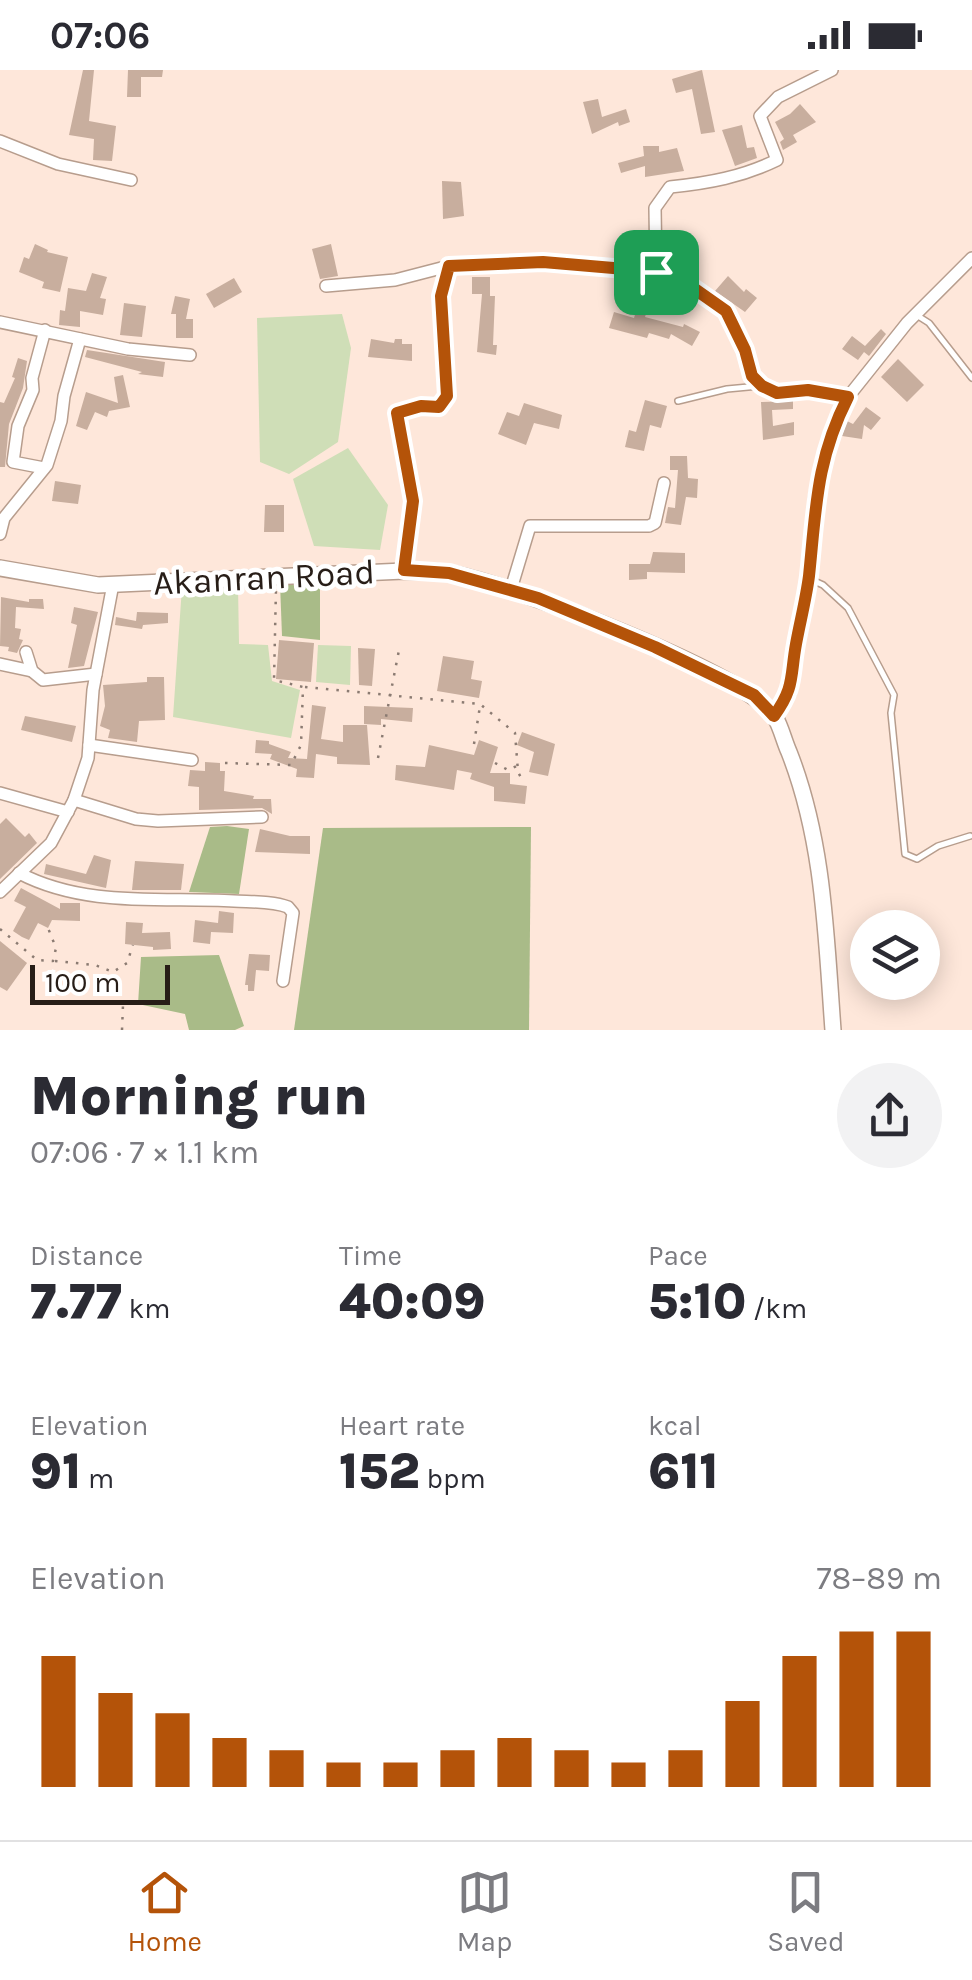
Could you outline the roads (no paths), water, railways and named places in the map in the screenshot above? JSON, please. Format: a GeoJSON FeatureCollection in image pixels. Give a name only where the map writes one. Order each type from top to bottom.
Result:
{"type":"FeatureCollection","features":[{"type":"Feature","properties":{"kind":"main road","name":"Akanran Road"},"geometry":{"type":"LineString","coordinates":[[0,568],[98,585],[404,570],[449,573],[511,589],[655,647],[754,695],[774,716]]}},
{"type":"Feature","properties":{"kind":"main road"},"geometry":{"type":"LineString","coordinates":[[774,716],[798,776],[822,872],[832,1030]]}},
{"type":"Feature","properties":{"kind":"street"},"geometry":{"type":"LineString","coordinates":[[656,272],[656,208],[670,187],[713,182],[752,172],[777,160],[760,116],[778,97],[832,70]]}},
{"type":"Feature","properties":{"kind":"street"},"geometry":{"type":"LineString","coordinates":[[0,141],[58,164],[131,180]]}},
{"type":"Feature","properties":{"kind":"street"},"geometry":{"type":"LineString","coordinates":[[774,716],[790,693],[809,579],[815,495],[832,428],[848,397],[916,314],[972,258]]}},
{"type":"Feature","properties":{"kind":"street"},"geometry":{"type":"LineString","coordinates":[[326,286],[396,280],[449,266],[543,262],[672,273],[726,311],[745,350],[752,376],[762,386],[777,393],[808,390],[848,397]]}},
{"type":"Feature","properties":{"kind":"street"},"geometry":{"type":"LineString","coordinates":[[404,570],[413,501],[397,413],[421,406],[439,407],[447,396],[441,296],[449,266]]}},
{"type":"Feature","properties":{"kind":"street"},"geometry":{"type":"LineString","coordinates":[[0,322],[128,350],[190,355]]}},
{"type":"Feature","properties":{"kind":"street"},"geometry":{"type":"LineString","coordinates":[[44,468],[13,462],[18,426],[33,390],[32,378],[45,330]]}},
{"type":"Feature","properties":{"kind":"street"},"geometry":{"type":"LineString","coordinates":[[0,534],[4,518],[44,468],[61,421],[80,339]]}},
{"type":"Feature","properties":{"kind":"street"},"geometry":{"type":"LineString","coordinates":[[511,589],[530,526],[656,524],[664,483]]}},
{"type":"Feature","properties":{"kind":"street"},"geometry":{"type":"LineString","coordinates":[[0,892],[51,843],[71,806],[88,758],[96,674],[113,584]]}},
{"type":"Feature","properties":{"kind":"street"},"geometry":{"type":"LineString","coordinates":[[26,652],[32,671]]}},
{"type":"Feature","properties":{"kind":"street"},"geometry":{"type":"LineString","coordinates":[[0,664],[32,671],[43,680],[96,674]]}},
{"type":"Feature","properties":{"kind":"street"},"geometry":{"type":"LineString","coordinates":[[89,745],[192,760]]}},
{"type":"Feature","properties":{"kind":"street"},"geometry":{"type":"LineString","coordinates":[[0,793],[158,822],[262,817]]}},
{"type":"Feature","properties":{"kind":"street"},"geometry":{"type":"LineString","coordinates":[[19,873],[38,883],[82,894],[142,902],[206,900],[288,907],[293,913],[283,981]]}},
{"type":"Feature","properties":{"kind":"lane"},"geometry":{"type":"LineString","coordinates":[[916,314],[929,323],[972,378]]}},
{"type":"Feature","properties":{"kind":"lane"},"geometry":{"type":"LineString","coordinates":[[678,401],[726,389],[762,386]]}},
{"type":"Feature","properties":{"kind":"lane"},"geometry":{"type":"LineString","coordinates":[[809,579],[823,585],[848,608],[894,694],[892,721],[905,854],[917,859],[938,846],[970,836]]}}]}
